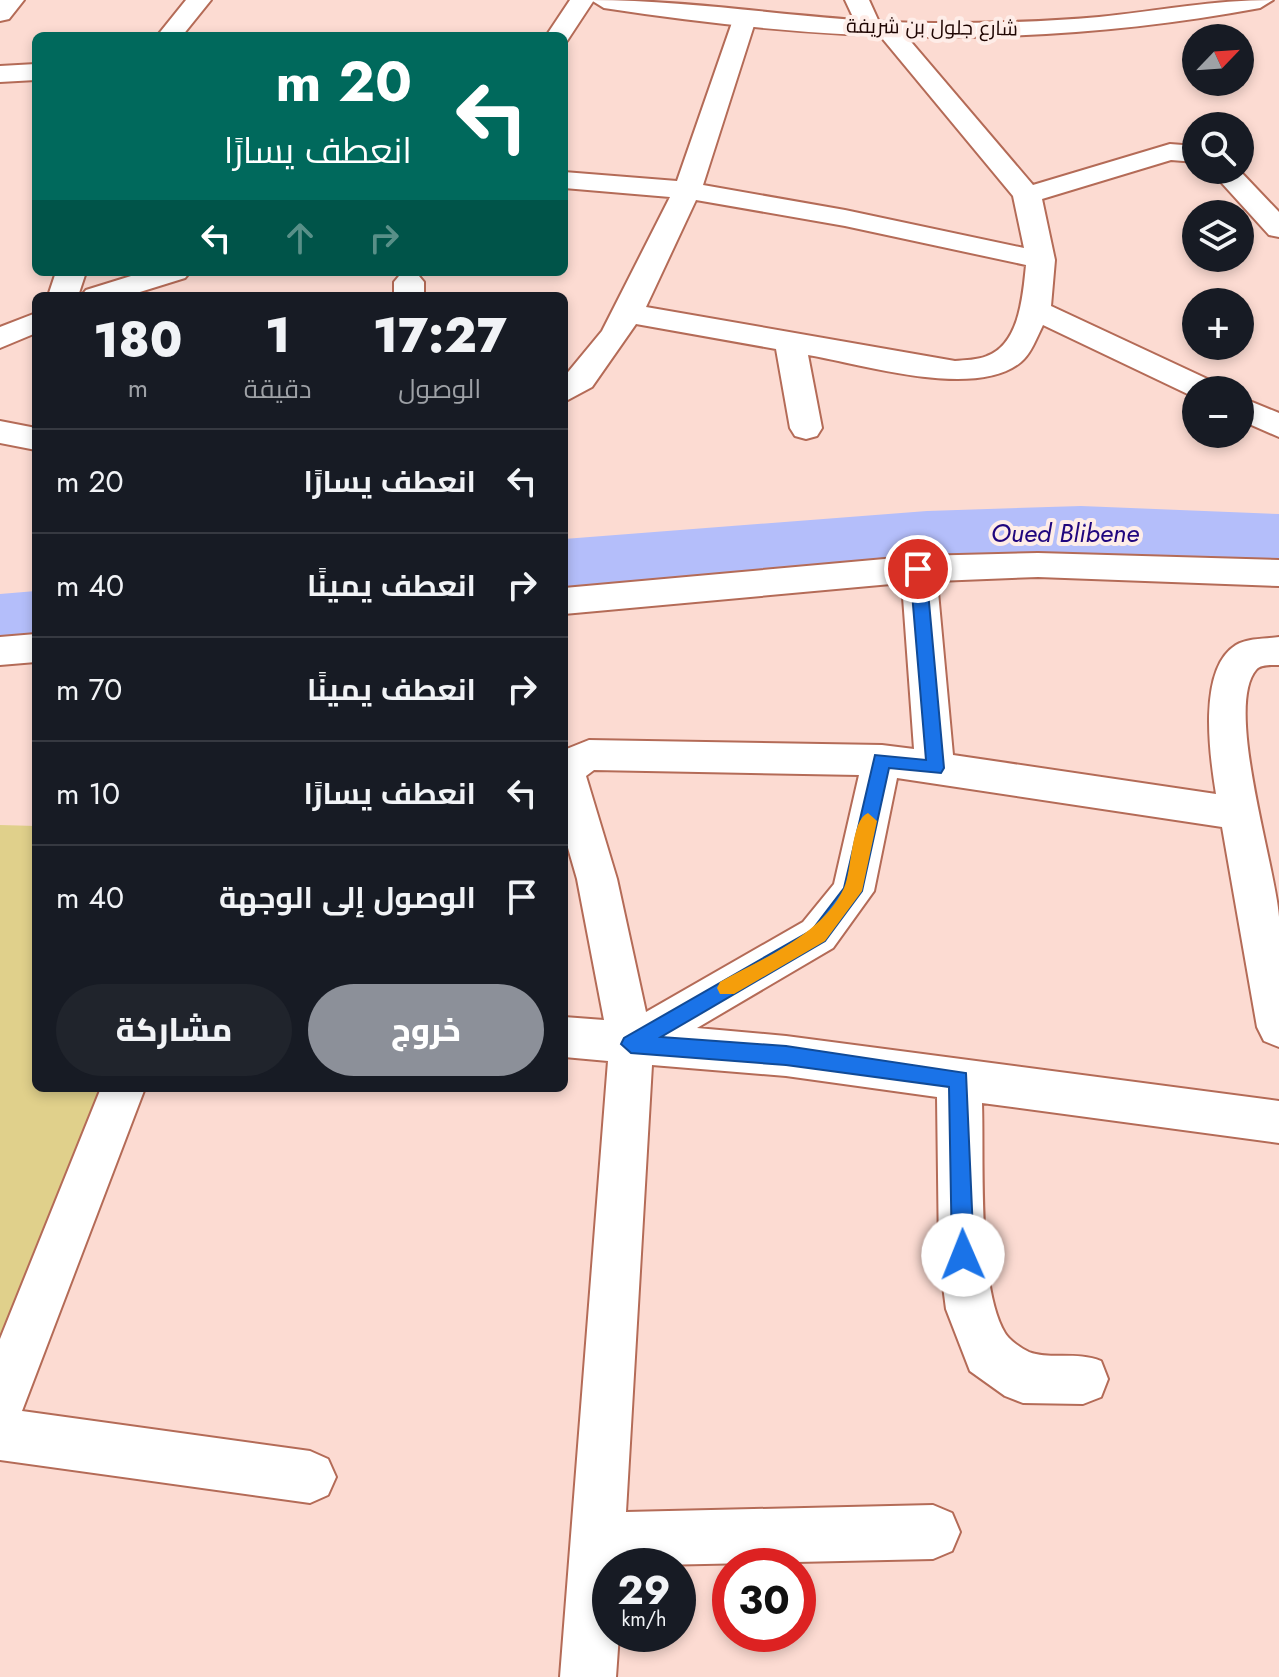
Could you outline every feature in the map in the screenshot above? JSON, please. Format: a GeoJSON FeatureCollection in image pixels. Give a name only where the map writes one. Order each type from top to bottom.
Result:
{"type":"FeatureCollection","features":[{"type":"Feature","properties":{"kind":"main road","name":"شارع جلول بن شريفة"},"geometry":{"type":"LineString","coordinates":[[604,0],[744,19],[878,28],[1093,27],[1168,19],[1260,0]]}},
{"type":"Feature","properties":{"kind":"street"},"geometry":{"type":"LineString","coordinates":[[0,14],[12,0]]}},
{"type":"Feature","properties":{"kind":"street"},"geometry":{"type":"LineString","coordinates":[[172,32],[199,0]]}},
{"type":"Feature","properties":{"kind":"street"},"geometry":{"type":"LineString","coordinates":[[561,32],[582,0]]}},
{"type":"Feature","properties":{"kind":"street"},"geometry":{"type":"LineString","coordinates":[[627,313],[955,371],[995,365],[1012,354],[1036,310],[1041,260],[1027,195],[878,28],[857,0]]}},
{"type":"Feature","properties":{"kind":"street"},"geometry":{"type":"LineString","coordinates":[[568,389],[592,371],[627,313],[687,190],[744,19]]}},
{"type":"Feature","properties":{"kind":"street"},"geometry":{"type":"LineString","coordinates":[[0,74],[32,72]]}},
{"type":"Feature","properties":{"kind":"street"},"geometry":{"type":"LineString","coordinates":[[1027,195],[1170,152],[1182,153]]}},
{"type":"Feature","properties":{"kind":"street"},"geometry":{"type":"LineString","coordinates":[[568,180],[687,190],[845,218],[1041,260]]}},
{"type":"Feature","properties":{"kind":"street"},"geometry":{"type":"LineString","coordinates":[[1237,184],[1279,229]]}},
{"type":"Feature","properties":{"kind":"street"},"geometry":{"type":"LineString","coordinates":[[109,292],[162,276]]}},
{"type":"Feature","properties":{"kind":"street"},"geometry":{"type":"LineString","coordinates":[[1036,310],[1182,379]]}},
{"type":"Feature","properties":{"kind":"street"},"geometry":{"type":"LineString","coordinates":[[0,338],[32,324]]}},
{"type":"Feature","properties":{"kind":"street"},"geometry":{"type":"LineString","coordinates":[[790,342],[806,428]]}},
{"type":"Feature","properties":{"kind":"street"},"geometry":{"type":"LineString","coordinates":[[1254,414],[1279,426]]}},
{"type":"Feature","properties":{"kind":"street"},"geometry":{"type":"LineString","coordinates":[[0,432],[32,438]]}},
{"type":"Feature","properties":{"kind":"street"},"geometry":{"type":"LineString","coordinates":[[568,601],[918,569],[1038,565],[1279,573]]}},
{"type":"Feature","properties":{"kind":"street"},"geometry":{"type":"LineString","coordinates":[[918,569],[935,768]]}},
{"type":"Feature","properties":{"kind":"street"},"geometry":{"type":"LineString","coordinates":[[0,651],[32,648]]}},
{"type":"Feature","properties":{"kind":"street"},"geometry":{"type":"LineString","coordinates":[[1279,651],[1250,654],[1238,664],[1227,702],[1232,774],[1279,1027]]}},
{"type":"Feature","properties":{"kind":"street"},"geometry":{"type":"LineString","coordinates":[[570,759],[589,755],[729,755],[882,760],[1241,814]]}},
{"type":"Feature","properties":{"kind":"street"},"geometry":{"type":"LineString","coordinates":[[631,1044],[818,935],[853,891],[882,760]]}},
{"type":"Feature","properties":{"kind":"street"},"geometry":{"type":"LineString","coordinates":[[568,779],[597,879],[631,1044],[588,1677]]}},
{"type":"Feature","properties":{"kind":"street"},"geometry":{"type":"LineString","coordinates":[[568,1037],[786,1056],[1279,1122]]}},
{"type":"Feature","properties":{"kind":"street"},"geometry":{"type":"LineString","coordinates":[[959,1079],[963,1255],[971,1309],[988,1353],[1023,1378],[1083,1379]]}},
{"type":"Feature","properties":{"kind":"street"},"geometry":{"type":"LineString","coordinates":[[0,1403],[121,1092]]}},
{"type":"Feature","properties":{"kind":"street"},"geometry":{"type":"LineString","coordinates":[[0,1434],[310,1477]]}},
{"type":"Feature","properties":{"kind":"street"},"geometry":{"type":"LineString","coordinates":[[597,1539],[933,1532]]}},
{"type":"Feature","properties":{"kind":"shaded area"},"geometry":{"type":"Polygon","coordinates":[[[0,825],[32,826],[32,1092],[100,1092],[0,1352],[0,825]]]}},
{"type":"Feature","properties":{"kind":"waterway","name":"Oued Blibene"},"geometry":{"type":"LineString","coordinates":[[568,564],[927,535],[1081,530],[1279,538]]}},
{"type":"Feature","properties":{"kind":"waterway","name":"Oued Blibene"},"geometry":{"type":"LineString","coordinates":[[0,621],[32,617]]}},
{"type":"Feature","properties":{"kind":"slow traffic"},"geometry":{"type":"LineString","coordinates":[[727,988],[818,935],[853,891],[868,821]]}},
{"type":"Feature","properties":{"kind":"route"},"geometry":{"type":"LineString","coordinates":[[918,569],[935,768],[882,760],[853,891],[818,935],[631,1044],[786,1056],[959,1079],[963,1255]]}}]}
